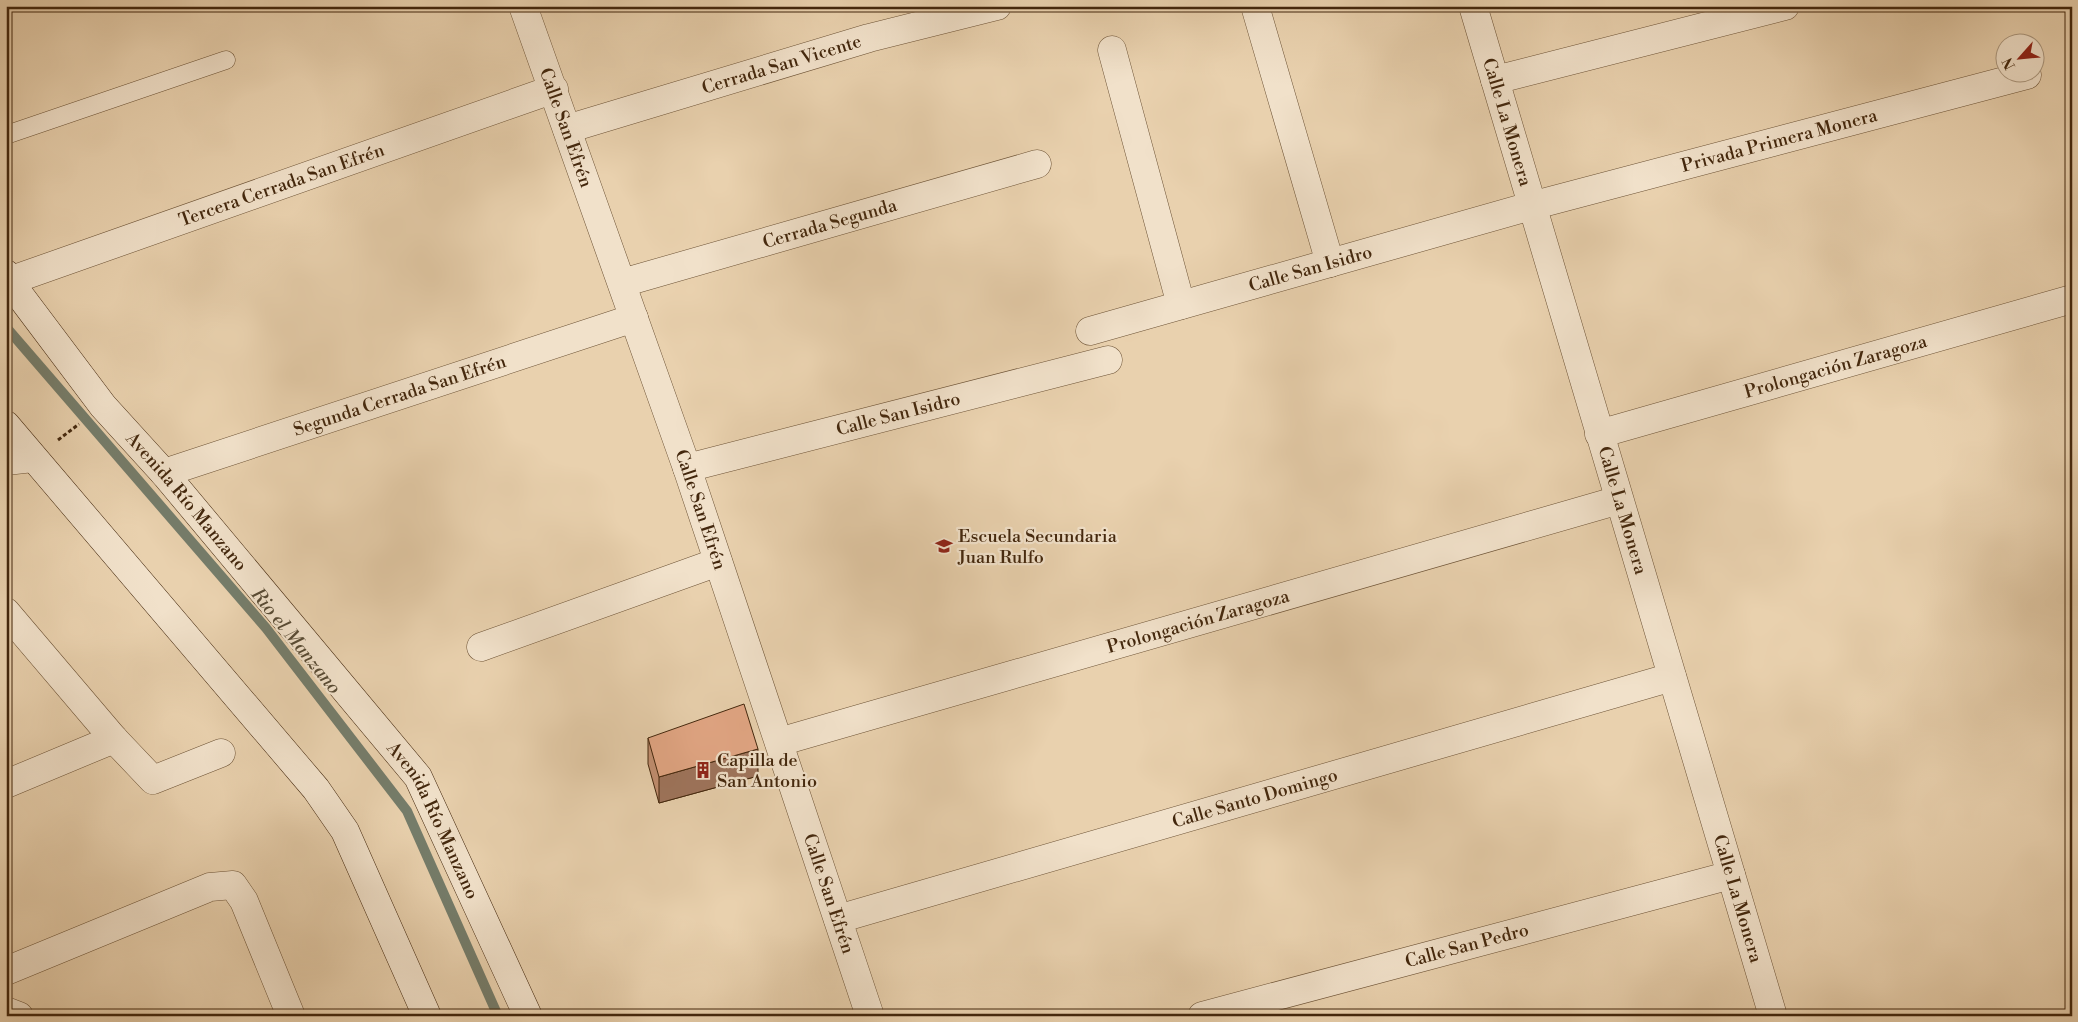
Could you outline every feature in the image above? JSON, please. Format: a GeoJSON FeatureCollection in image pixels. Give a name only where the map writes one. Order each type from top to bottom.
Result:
{"type":"FeatureCollection","features":[{"type":"Feature","properties":{"kind":"street","name":"Calle San Efrén"},"geometry":{"type":"LineString","coordinates":[[523,6],[687,468],[870,1016]]}},
{"type":"Feature","properties":{"kind":"street","name":"Cerrada San Vicente"},"geometry":{"type":"LineString","coordinates":[[567,129],[869,38],[997,6]]}},
{"type":"Feature","properties":{"kind":"street"},"geometry":{"type":"LineString","coordinates":[[1255,6],[1330,263]]}},
{"type":"Feature","properties":{"kind":"street","name":"Calle La Monera"},"geometry":{"type":"LineString","coordinates":[[1473,6],[1618,500],[1773,1016]]}},
{"type":"Feature","properties":{"kind":"street"},"geometry":{"type":"LineString","coordinates":[[1495,80],[1785,6]]}},
{"type":"Feature","properties":{"kind":"street"},"geometry":{"type":"LineString","coordinates":[[1112,50],[1182,305]]}},
{"type":"Feature","properties":{"kind":"street","name":"Privada Primera Monera"},"geometry":{"type":"LineString","coordinates":[[1531,206],[1997,82]]}},
{"type":"Feature","properties":{"kind":"street","name":"Tercera Cerrada San Efrén"},"geometry":{"type":"LineString","coordinates":[[8,277],[554,89]]}},
{"type":"Feature","properties":{"kind":"street","name":"Cerrada Segunda"},"geometry":{"type":"LineString","coordinates":[[622,283],[1037,164]]}},
{"type":"Feature","properties":{"kind":"street","name":"Calle San Isidro"},"geometry":{"type":"LineString","coordinates":[[1090,331],[1531,206]]}},
{"type":"Feature","properties":{"kind":"street","name":"Avenida Río Manzano"},"geometry":{"type":"LineString","coordinates":[[8,277],[103,406],[164,473],[418,777],[528,1016]]}},
{"type":"Feature","properties":{"kind":"street","name":"Prolongación Zaragoza"},"geometry":{"type":"LineString","coordinates":[[1599,434],[2072,299]]}},
{"type":"Feature","properties":{"kind":"street","name":"Segunda Cerrada San Efrén"},"geometry":{"type":"LineString","coordinates":[[164,473],[634,318]]}},
{"type":"Feature","properties":{"kind":"street","name":"Calle San Isidro"},"geometry":{"type":"LineString","coordinates":[[687,468],[1108,360]]}},
{"type":"Feature","properties":{"kind":"street"},"geometry":{"type":"LineString","coordinates":[[6,425],[316,789],[345,831],[427,1016]]}},
{"type":"Feature","properties":{"kind":"street"},"geometry":{"type":"LineString","coordinates":[[6,462],[33,458]]}},
{"type":"Feature","properties":{"kind":"street","name":"Prolongación Zaragoza"},"geometry":{"type":"LineString","coordinates":[[779,742],[1618,500]]}},
{"type":"Feature","properties":{"kind":"street"},"geometry":{"type":"LineString","coordinates":[[481,647],[718,562]]}},
{"type":"Feature","properties":{"kind":"street"},"geometry":{"type":"LineString","coordinates":[[6,612],[114,739],[153,780],[221,753]]}},
{"type":"Feature","properties":{"kind":"street","name":"Calle Santo Domingo"},"geometry":{"type":"LineString","coordinates":[[838,918],[1672,677]]}},
{"type":"Feature","properties":{"kind":"street"},"geometry":{"type":"LineString","coordinates":[[6,784],[114,739]]}},
{"type":"Feature","properties":{"kind":"street","name":"Calle San Pedro"},"geometry":{"type":"LineString","coordinates":[[1202,1016],[1731,875]]}},
{"type":"Feature","properties":{"kind":"street"},"geometry":{"type":"LineString","coordinates":[[6,971],[210,888],[233,886],[244,901],[291,1016]]}},
{"type":"Feature","properties":{"kind":"street"},"geometry":{"type":"LineString","coordinates":[[6,1011],[19,1016]]}},
{"type":"Feature","properties":{"kind":"lane"},"geometry":{"type":"LineString","coordinates":[[6,135],[226,60]]}},
{"type":"Feature","properties":{"kind":"path"},"geometry":{"type":"LineString","coordinates":[[56,441],[87,418]]}},
{"type":"Feature","properties":{"kind":"building"},"geometry":{"type":"Polygon","coordinates":[[[744,704],[758,749],[659,777],[648,738],[744,704]]]}},
{"type":"Feature","properties":{"kind":"waterway","name":"Rio el Manzano"},"geometry":{"type":"LineString","coordinates":[[6,327],[266,628],[407,811],[498,1016]]}},
{"type":"Feature","properties":{"kind":"place","name":"Escuela Secundaria Juan Rulfo"},"geometry":{"type":"Point","coordinates":[944,546]}},
{"type":"Feature","properties":{"kind":"place","name":"Capilla de San Antonio"},"geometry":{"type":"Point","coordinates":[703,770]}}]}
